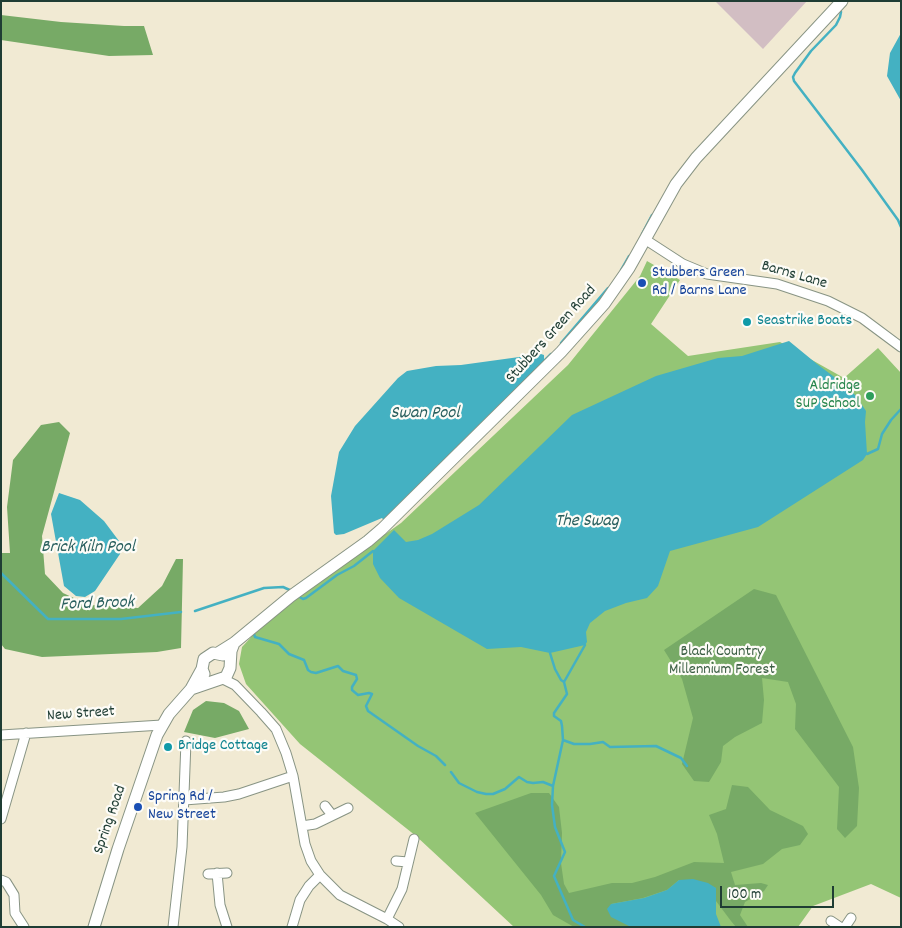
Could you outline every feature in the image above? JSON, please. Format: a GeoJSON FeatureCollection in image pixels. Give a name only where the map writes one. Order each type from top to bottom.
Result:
{"type":"FeatureCollection","features":[{"type":"Feature","properties":{"kind":"street","name":"Stubbers Green Road"},"geometry":{"type":"LineString","coordinates":[[218,653],[234,643],[301,588],[368,541],[406,507],[561,352],[592,318],[629,268],[676,184],[696,158],[842,1]]}},
{"type":"Feature","properties":{"kind":"street","name":"Barns Lane"},"geometry":{"type":"LineString","coordinates":[[646,240],[683,264],[707,274],[770,283],[828,301],[862,318],[901,346]]}},
{"type":"Feature","properties":{"kind":"street"},"geometry":{"type":"LineString","coordinates":[[191,689],[226,677],[234,643]]}},
{"type":"Feature","properties":{"kind":"street"},"geometry":{"type":"LineString","coordinates":[[162,725],[175,706],[191,689],[202,669],[204,659],[218,653],[223,655],[230,666],[235,685],[276,730],[293,776],[305,844],[311,861],[320,875],[340,895],[387,919],[398,927]]}},
{"type":"Feature","properties":{"kind":"street"},"geometry":{"type":"LineString","coordinates":[[202,669],[207,677],[235,685]]}},
{"type":"Feature","properties":{"kind":"street","name":"New Street"},"geometry":{"type":"LineString","coordinates":[[1,735],[162,725]]}},
{"type":"Feature","properties":{"kind":"street","name":"Spring Road"},"geometry":{"type":"LineString","coordinates":[[94,927],[118,849],[162,725]]}},
{"type":"Feature","properties":{"kind":"street"},"geometry":{"type":"LineString","coordinates":[[1,819],[26,733]]}},
{"type":"Feature","properties":{"kind":"street"},"geometry":{"type":"LineString","coordinates":[[173,927],[182,847],[189,746]]}},
{"type":"Feature","properties":{"kind":"street"},"geometry":{"type":"LineString","coordinates":[[184,800],[239,794],[293,776]]}},
{"type":"Feature","properties":{"kind":"street"},"geometry":{"type":"LineString","coordinates":[[325,806],[332,815]]}},
{"type":"Feature","properties":{"kind":"street"},"geometry":{"type":"LineString","coordinates":[[302,826],[315,824],[348,808]]}},
{"type":"Feature","properties":{"kind":"street"},"geometry":{"type":"LineString","coordinates":[[387,919],[402,889],[414,839]]}},
{"type":"Feature","properties":{"kind":"street"},"geometry":{"type":"LineString","coordinates":[[396,860],[408,862]]}},
{"type":"Feature","properties":{"kind":"street"},"geometry":{"type":"LineString","coordinates":[[227,873],[212,874],[227,927]]}},
{"type":"Feature","properties":{"kind":"street"},"geometry":{"type":"LineString","coordinates":[[292,927],[300,900],[309,886],[320,875]]}},
{"type":"Feature","properties":{"kind":"street"},"geometry":{"type":"LineString","coordinates":[[1,880],[6,882],[14,895],[15,912],[24,927]]}},
{"type":"Feature","properties":{"kind":"street"},"geometry":{"type":"LineString","coordinates":[[845,927],[851,918]]}},
{"type":"Feature","properties":{"kind":"street"},"geometry":{"type":"LineString","coordinates":[[830,921],[840,927]]}},
{"type":"Feature","properties":{"kind":"shaded area"},"geometry":{"type":"Polygon","coordinates":[[[715,1],[807,1],[763,49],[715,1]]]}},
{"type":"Feature","properties":{"kind":"green space"},"geometry":{"type":"Polygon","coordinates":[[[1,15],[61,22],[144,26],[153,55],[109,56],[1,40],[1,15]]]}},
{"type":"Feature","properties":{"kind":"green space"},"geometry":{"type":"Polygon","coordinates":[[[647,261],[680,280],[651,324],[688,356],[780,342],[844,378],[878,348],[901,373],[901,898],[871,884],[813,906],[798,927],[514,927],[416,836],[300,744],[246,684],[239,664],[242,647],[254,634],[302,593],[401,523],[568,365],[640,276],[647,261]]]}},
{"type":"Feature","properties":{"kind":"green space"},"geometry":{"type":"Polygon","coordinates":[[[59,422],[70,433],[42,536],[45,574],[63,593],[89,605],[138,608],[162,586],[176,559],[183,559],[181,648],[157,652],[42,657],[5,649],[1,644],[1,553],[10,553],[7,507],[13,460],[41,425],[59,422]]]}},
{"type":"Feature","properties":{"kind":"green space","name":"Black Country Millennium Forest"},"geometry":{"type":"Polygon","coordinates":[[[754,589],[776,595],[853,747],[859,788],[857,826],[845,838],[837,829],[839,787],[795,729],[796,704],[788,682],[762,678],[764,700],[762,723],[735,737],[723,746],[721,762],[709,782],[694,781],[682,764],[693,718],[682,679],[664,650],[754,589]]]}},
{"type":"Feature","properties":{"kind":"green space"},"geometry":{"type":"Polygon","coordinates":[[[206,701],[224,703],[239,711],[249,729],[215,738],[184,732],[193,710],[206,701]]]}},
{"type":"Feature","properties":{"kind":"green space"},"geometry":{"type":"Polygon","coordinates":[[[732,785],[748,787],[770,810],[803,826],[808,834],[800,845],[782,849],[763,864],[731,872],[735,885],[761,883],[768,885],[764,891],[745,902],[740,915],[748,927],[736,927],[731,921],[716,901],[716,888],[679,880],[667,890],[643,898],[611,904],[631,927],[574,927],[553,915],[541,895],[475,813],[531,793],[549,793],[559,807],[562,833],[561,863],[564,884],[569,893],[612,883],[632,883],[655,877],[694,862],[724,863],[717,834],[709,815],[726,809],[732,785]]]}},
{"type":"Feature","properties":{"kind":"water"},"geometry":{"type":"Polygon","coordinates":[[[901,33],[901,101],[887,76],[890,53],[901,33]]]}},
{"type":"Feature","properties":{"kind":"water","name":"The Swag"},"geometry":{"type":"Polygon","coordinates":[[[789,341],[845,385],[856,396],[866,411],[867,454],[863,460],[758,527],[670,551],[658,586],[647,598],[605,611],[590,623],[586,632],[587,642],[585,645],[550,653],[521,647],[487,649],[399,598],[380,578],[373,564],[373,551],[394,530],[406,542],[418,540],[432,534],[479,505],[572,415],[656,376],[718,358],[742,356],[789,341]]]}},
{"type":"Feature","properties":{"kind":"water","name":"Swan Pool"},"geometry":{"type":"Polygon","coordinates":[[[544,355],[544,362],[410,496],[398,505],[385,522],[382,518],[344,534],[336,535],[334,533],[331,496],[339,452],[355,426],[398,378],[407,371],[436,366],[461,365],[544,355]]]}},
{"type":"Feature","properties":{"kind":"water","name":"Brick Kiln Pool"},"geometry":{"type":"Polygon","coordinates":[[[59,493],[80,500],[104,521],[122,545],[120,554],[95,591],[85,597],[76,596],[64,586],[51,514],[59,493]]]}},
{"type":"Feature","properties":{"kind":"water"},"geometry":{"type":"Polygon","coordinates":[[[693,879],[708,883],[716,888],[716,914],[721,927],[631,927],[611,917],[607,909],[611,904],[644,898],[667,890],[679,880],[693,879]]]}},
{"type":"Feature","properties":{"kind":"waterway"},"geometry":{"type":"LineString","coordinates":[[841,12],[836,25],[811,51],[795,73],[794,81],[862,170],[901,227]]}},
{"type":"Feature","properties":{"kind":"waterway"},"geometry":{"type":"LineString","coordinates":[[642,234],[652,215]]}},
{"type":"Feature","properties":{"kind":"waterway"},"geometry":{"type":"LineString","coordinates":[[621,270],[629,256]]}},
{"type":"Feature","properties":{"kind":"waterway"},"geometry":{"type":"LineString","coordinates":[[561,343],[608,288]]}},
{"type":"Feature","properties":{"kind":"waterway"},"geometry":{"type":"LineString","coordinates":[[545,360],[551,354]]}},
{"type":"Feature","properties":{"kind":"waterway"},"geometry":{"type":"LineString","coordinates":[[867,454],[878,449],[882,434],[901,409]]}},
{"type":"Feature","properties":{"kind":"waterway"},"geometry":{"type":"LineString","coordinates":[[298,596],[303,599],[306,598],[373,551]]}},
{"type":"Feature","properties":{"kind":"waterway","name":"Ford Brook"},"geometry":{"type":"LineString","coordinates":[[1,573],[48,619],[121,619],[181,612]]}},
{"type":"Feature","properties":{"kind":"waterway","name":"Ford Brook"},"geometry":{"type":"LineString","coordinates":[[195,611],[264,588],[283,587],[292,591]]}},
{"type":"Feature","properties":{"kind":"waterway","name":"Ford Brook"},"geometry":{"type":"LineString","coordinates":[[254,634],[255,637],[279,644],[289,654],[304,660],[308,670],[311,672],[316,673],[338,666],[343,671],[356,675],[357,679],[352,690],[358,695],[372,694],[366,706],[368,711],[418,746],[436,756],[445,765]]}},
{"type":"Feature","properties":{"kind":"waterway"},"geometry":{"type":"LineString","coordinates":[[564,682],[585,645]]}},
{"type":"Feature","properties":{"kind":"waterway","name":"Ford Brook"},"geometry":{"type":"LineString","coordinates":[[550,653],[555,669],[564,682],[567,694],[554,713],[554,716],[561,721],[563,740],[553,786],[552,805],[555,827],[565,852],[554,876],[573,920],[585,927]]}},
{"type":"Feature","properties":{"kind":"waterway"},"geometry":{"type":"LineString","coordinates":[[563,740],[574,744],[603,742],[610,747],[656,746],[681,758],[687,766]]}},
{"type":"Feature","properties":{"kind":"waterway","name":"Ford Brook"},"geometry":{"type":"LineString","coordinates":[[451,772],[459,783],[477,792],[486,794],[493,794],[505,789],[519,777],[527,782],[543,782],[553,786]]}},
{"type":"Feature","properties":{"kind":"place","name":"Stubbers Green Rd / Barns Lane"},"geometry":{"type":"Point","coordinates":[642,283]}},
{"type":"Feature","properties":{"kind":"place","name":"Seastrike Boats"},"geometry":{"type":"Point","coordinates":[747,322]}},
{"type":"Feature","properties":{"kind":"place","name":"Aldridge SUP School"},"geometry":{"type":"Point","coordinates":[870,396]}},
{"type":"Feature","properties":{"kind":"place","name":"Bridge Cottage"},"geometry":{"type":"Point","coordinates":[168,747]}},
{"type":"Feature","properties":{"kind":"place","name":"Spring Rd / New Street"},"geometry":{"type":"Point","coordinates":[138,807]}}]}
